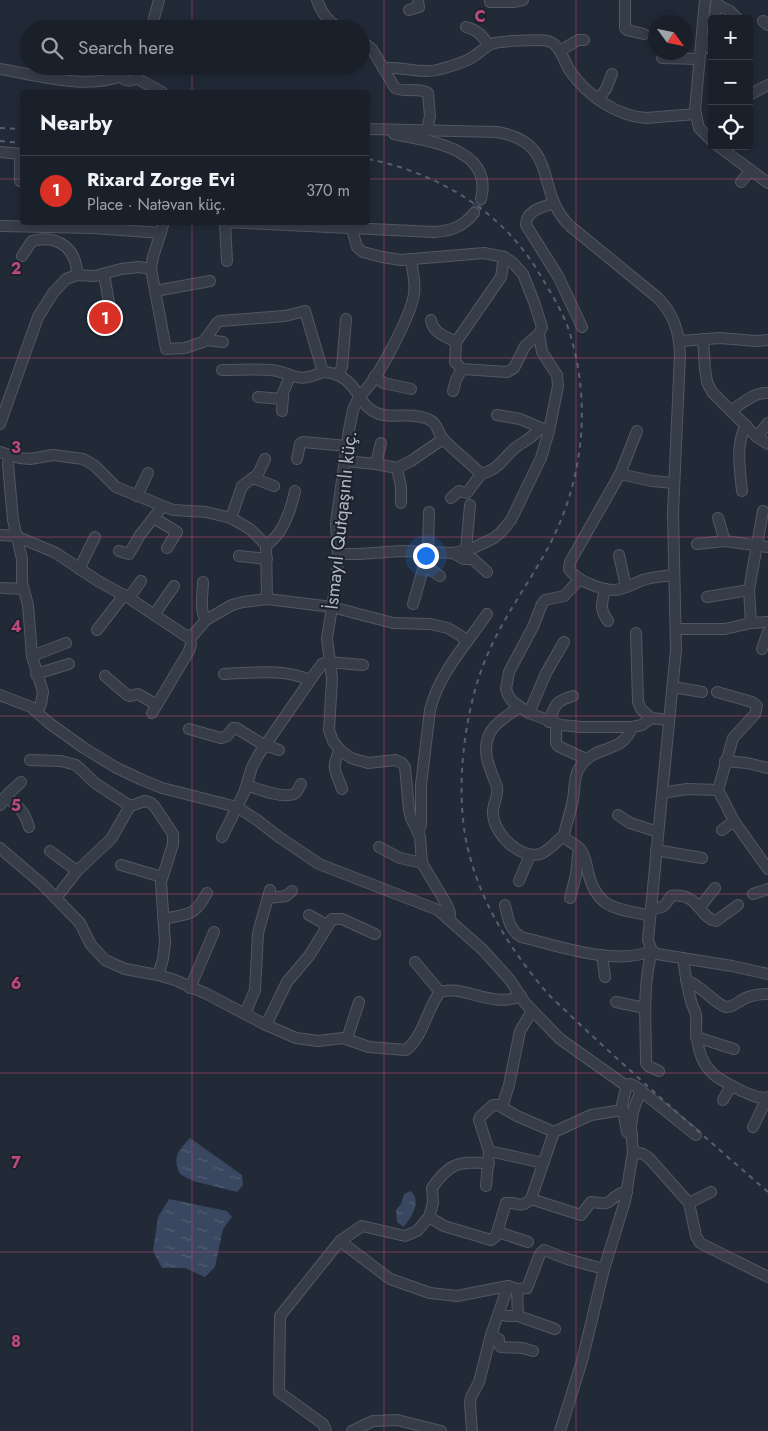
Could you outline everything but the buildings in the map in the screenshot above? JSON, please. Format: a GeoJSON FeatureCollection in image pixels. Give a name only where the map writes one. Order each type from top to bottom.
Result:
{"type":"FeatureCollection","features":[{"type":"Feature","properties":{"kind":"street"},"geometry":{"type":"LineString","coordinates":[[154,20],[160,0]]}},
{"type":"Feature","properties":{"kind":"street"},"geometry":{"type":"LineString","coordinates":[[317,0],[322,13],[329,20]]}},
{"type":"Feature","properties":{"kind":"street"},"geometry":{"type":"LineString","coordinates":[[409,10],[419,7],[418,0]]}},
{"type":"Feature","properties":{"kind":"street"},"geometry":{"type":"LineString","coordinates":[[490,2],[523,0]]}},
{"type":"Feature","properties":{"kind":"street"},"geometry":{"type":"LineString","coordinates":[[625,0],[625,28],[644,34]]}},
{"type":"Feature","properties":{"kind":"street"},"geometry":{"type":"LineString","coordinates":[[705,0],[696,114],[699,128],[708,137]]}},
{"type":"Feature","properties":{"kind":"street"},"geometry":{"type":"LineString","coordinates":[[714,15],[716,2],[734,15]]}},
{"type":"Feature","properties":{"kind":"street"},"geometry":{"type":"LineString","coordinates":[[466,28],[475,29],[489,45]]}},
{"type":"Feature","properties":{"kind":"street"},"geometry":{"type":"LineString","coordinates":[[383,68],[420,71],[437,70],[471,58],[489,45],[500,42],[547,40],[560,51],[570,71],[598,99],[613,109],[638,118],[696,114]]}},
{"type":"Feature","properties":{"kind":"street"},"geometry":{"type":"LineString","coordinates":[[560,51],[578,40],[584,40]]}},
{"type":"Feature","properties":{"kind":"street"},"geometry":{"type":"LineString","coordinates":[[370,48],[395,88],[404,91],[421,90],[428,93],[430,116],[426,130]]}},
{"type":"Feature","properties":{"kind":"street"},"geometry":{"type":"LineString","coordinates":[[693,59],[699,59]]}},
{"type":"Feature","properties":{"kind":"street"},"geometry":{"type":"LineString","coordinates":[[0,69],[20,72]]}},
{"type":"Feature","properties":{"kind":"street"},"geometry":{"type":"LineString","coordinates":[[598,99],[606,89],[612,74]]}},
{"type":"Feature","properties":{"kind":"street"},"geometry":{"type":"LineString","coordinates":[[42,75],[90,82],[111,80],[117,75]]}},
{"type":"Feature","properties":{"kind":"street"},"geometry":{"type":"LineString","coordinates":[[123,75],[124,79],[129,81],[136,78],[138,75]]}},
{"type":"Feature","properties":{"kind":"street"},"geometry":{"type":"LineString","coordinates":[[136,78],[158,90]]}},
{"type":"Feature","properties":{"kind":"street"},"geometry":{"type":"LineString","coordinates":[[753,93],[768,86]]}},
{"type":"Feature","properties":{"kind":"street"},"geometry":{"type":"LineString","coordinates":[[371,129],[497,132],[517,137],[525,142],[537,154],[554,203],[570,226],[667,308],[676,324],[680,341],[674,483],[676,629],[673,687],[650,912],[648,940],[652,951],[647,973],[645,1008],[646,1063],[648,1066],[659,1071]]}},
{"type":"Feature","properties":{"kind":"street"},"geometry":{"type":"LineString","coordinates":[[371,129],[442,144],[456,150],[476,167],[482,181],[481,199]]}},
{"type":"Feature","properties":{"kind":"street"},"geometry":{"type":"LineString","coordinates":[[416,138],[419,133],[426,130]]}},
{"type":"Feature","properties":{"kind":"street"},"geometry":{"type":"LineString","coordinates":[[724,150],[768,183]]}},
{"type":"Feature","properties":{"kind":"street"},"geometry":{"type":"LineString","coordinates":[[0,152],[20,154]]}},
{"type":"Feature","properties":{"kind":"street"},"geometry":{"type":"LineString","coordinates":[[741,182],[751,170]]}},
{"type":"Feature","properties":{"kind":"street"},"geometry":{"type":"LineString","coordinates":[[554,203],[531,212],[526,220],[526,225],[558,276],[582,327]]}},
{"type":"Feature","properties":{"kind":"street"},"geometry":{"type":"LineString","coordinates":[[267,225],[434,232],[455,229],[464,224],[474,213]]}},
{"type":"Feature","properties":{"kind":"street"},"geometry":{"type":"LineString","coordinates":[[163,225],[151,268],[166,349],[185,348],[200,344],[206,340],[220,321],[285,316],[304,311],[323,372]]}},
{"type":"Feature","properties":{"kind":"street"},"geometry":{"type":"LineString","coordinates":[[224,225],[227,261]]}},
{"type":"Feature","properties":{"kind":"street"},"geometry":{"type":"LineString","coordinates":[[0,226],[93,228],[161,234]]}},
{"type":"Feature","properties":{"kind":"street"},"geometry":{"type":"LineString","coordinates":[[352,229],[357,247],[363,252],[401,260],[484,253],[504,256],[518,267],[523,274],[539,316],[542,327],[539,334],[525,346],[514,368],[507,372],[462,369],[455,362],[456,342],[501,276],[504,256]]}},
{"type":"Feature","properties":{"kind":"street"},"geometry":{"type":"LineString","coordinates":[[22,256],[32,241],[58,241],[73,254],[77,266],[77,276]]}},
{"type":"Feature","properties":{"kind":"street"},"geometry":{"type":"LineString","coordinates":[[359,396],[365,392],[406,318],[414,296],[411,259]]}},
{"type":"Feature","properties":{"kind":"street"},"geometry":{"type":"LineString","coordinates":[[0,424],[3,403],[38,316],[53,293],[66,279],[77,276],[104,274],[121,269],[151,268]]}},
{"type":"Feature","properties":{"kind":"street"},"geometry":{"type":"LineString","coordinates":[[104,274],[110,309]]}},
{"type":"Feature","properties":{"kind":"street"},"geometry":{"type":"LineString","coordinates":[[155,291],[210,281]]}},
{"type":"Feature","properties":{"kind":"street"},"geometry":{"type":"LineString","coordinates":[[338,375],[342,367],[346,319]]}},
{"type":"Feature","properties":{"kind":"street"},"geometry":{"type":"LineString","coordinates":[[431,320],[436,332],[456,342]]}},
{"type":"Feature","properties":{"kind":"street"},"geometry":{"type":"LineString","coordinates":[[338,554],[400,551],[453,553],[486,543],[501,532],[511,520],[541,458],[544,430],[558,386],[557,375],[542,352],[539,334]]}},
{"type":"Feature","properties":{"kind":"street"},"geometry":{"type":"LineString","coordinates":[[680,341],[727,338],[756,341],[768,340]]}},
{"type":"Feature","properties":{"kind":"street"},"geometry":{"type":"LineString","coordinates":[[703,339],[707,382],[712,392],[757,437],[768,444]]}},
{"type":"Feature","properties":{"kind":"street"},"geometry":{"type":"LineString","coordinates":[[206,340],[223,342]]}},
{"type":"Feature","properties":{"kind":"street"},"geometry":{"type":"LineString","coordinates":[[453,391],[462,369]]}},
{"type":"Feature","properties":{"kind":"street"},"geometry":{"type":"LineString","coordinates":[[222,370],[270,370],[299,379],[312,377],[323,372],[334,373],[351,384],[364,404],[377,413],[386,417],[414,415],[428,419],[438,427],[443,439],[481,474]]}},
{"type":"Feature","properties":{"kind":"street"},"geometry":{"type":"LineString","coordinates":[[282,410],[285,385],[290,376]]}},
{"type":"Feature","properties":{"kind":"street"},"geometry":{"type":"LineString","coordinates":[[374,377],[384,383],[411,389]]}},
{"type":"Feature","properties":{"kind":"street"},"geometry":{"type":"LineString","coordinates":[[731,411],[752,398],[768,393]]}},
{"type":"Feature","properties":{"kind":"street","name":"İsmayıl Qutqaşınlı küç."},"geometry":{"type":"LineString","coordinates":[[340,750],[333,741],[329,730],[332,684],[328,662],[327,638],[337,577],[336,523],[344,461],[353,410],[359,396]]}},
{"type":"Feature","properties":{"kind":"street"},"geometry":{"type":"LineString","coordinates":[[258,398],[283,399]]}},
{"type":"Feature","properties":{"kind":"street"},"geometry":{"type":"LineString","coordinates":[[497,415],[520,419],[544,430]]}},
{"type":"Feature","properties":{"kind":"street"},"geometry":{"type":"LineString","coordinates":[[757,437],[768,423]]}},
{"type":"Feature","properties":{"kind":"street"},"geometry":{"type":"LineString","coordinates":[[742,491],[738,452],[739,442],[746,425]]}},
{"type":"Feature","properties":{"kind":"street"},"geometry":{"type":"LineString","coordinates":[[450,498],[459,491],[467,493],[481,474],[496,469],[515,448],[544,430]]}},
{"type":"Feature","properties":{"kind":"street"},"geometry":{"type":"LineString","coordinates":[[637,431],[620,474],[570,562],[569,570],[580,579],[605,589],[613,590],[646,579],[674,575]]}},
{"type":"Feature","properties":{"kind":"street"},"geometry":{"type":"LineString","coordinates":[[344,461],[397,468],[411,461],[443,439]]}},
{"type":"Feature","properties":{"kind":"street"},"geometry":{"type":"LineString","coordinates":[[297,459],[300,444],[303,442],[347,446]]}},
{"type":"Feature","properties":{"kind":"street"},"geometry":{"type":"LineString","coordinates":[[376,464],[381,443]]}},
{"type":"Feature","properties":{"kind":"street"},"geometry":{"type":"LineString","coordinates":[[36,711],[41,704],[43,692],[32,656],[28,605],[23,589],[22,559],[16,536],[8,464],[5,453],[30,459],[53,455],[83,459],[94,465],[116,487],[162,507],[179,512],[206,512],[231,518],[250,530],[266,545],[267,599]]}},
{"type":"Feature","properties":{"kind":"street"},"geometry":{"type":"LineString","coordinates":[[231,518],[242,486],[261,469],[265,459]]}},
{"type":"Feature","properties":{"kind":"street"},"geometry":{"type":"LineString","coordinates":[[397,468],[401,488],[401,503]]}},
{"type":"Feature","properties":{"kind":"street"},"geometry":{"type":"LineString","coordinates":[[137,496],[148,473]]}},
{"type":"Feature","properties":{"kind":"street"},"geometry":{"type":"LineString","coordinates":[[620,474],[652,481],[674,483]]}},
{"type":"Feature","properties":{"kind":"street"},"geometry":{"type":"LineString","coordinates":[[253,478],[274,486]]}},
{"type":"Feature","properties":{"kind":"street"},"geometry":{"type":"LineString","coordinates":[[266,545],[273,540],[282,527],[292,503],[294,491]]}},
{"type":"Feature","properties":{"kind":"street"},"geometry":{"type":"LineString","coordinates":[[466,550],[470,505]]}},
{"type":"Feature","properties":{"kind":"street"},"geometry":{"type":"LineString","coordinates":[[120,550],[129,554],[140,535],[162,507]]}},
{"type":"Feature","properties":{"kind":"street"},"geometry":{"type":"LineString","coordinates":[[751,623],[749,590],[763,511]]}},
{"type":"Feature","properties":{"kind":"street"},"geometry":{"type":"LineString","coordinates":[[413,604],[428,552],[429,512]]}},
{"type":"Feature","properties":{"kind":"street"},"geometry":{"type":"LineString","coordinates":[[154,518],[177,532],[167,548]]}},
{"type":"Feature","properties":{"kind":"street"},"geometry":{"type":"LineString","coordinates":[[718,518],[725,541]]}},
{"type":"Feature","properties":{"kind":"street"},"geometry":{"type":"LineString","coordinates":[[1,535],[16,536],[56,553],[98,581],[127,596],[180,633],[190,636]]}},
{"type":"Feature","properties":{"kind":"street"},"geometry":{"type":"LineString","coordinates":[[79,569],[96,537]]}},
{"type":"Feature","properties":{"kind":"street"},"geometry":{"type":"LineString","coordinates":[[697,544],[725,541],[768,547]]}},
{"type":"Feature","properties":{"kind":"street"},"geometry":{"type":"LineString","coordinates":[[453,553],[464,559],[472,559],[487,572]]}},
{"type":"Feature","properties":{"kind":"street"},"geometry":{"type":"LineString","coordinates":[[619,554],[626,586]]}},
{"type":"Feature","properties":{"kind":"street"},"geometry":{"type":"LineString","coordinates":[[238,556],[267,560]]}},
{"type":"Feature","properties":{"kind":"street"},"geometry":{"type":"LineString","coordinates":[[425,566],[440,576]]}},
{"type":"Feature","properties":{"kind":"street"},"geometry":{"type":"LineString","coordinates":[[580,579],[564,596],[545,600],[542,604],[533,627],[513,663],[507,680],[506,689],[512,701],[529,713],[568,727],[632,727],[642,725],[650,718]]}},
{"type":"Feature","properties":{"kind":"street"},"geometry":{"type":"LineString","coordinates":[[97,630],[141,581]]}},
{"type":"Feature","properties":{"kind":"street"},"geometry":{"type":"LineString","coordinates":[[203,582],[202,607],[206,620]]}},
{"type":"Feature","properties":{"kind":"street"},"geometry":{"type":"LineString","coordinates":[[154,615],[174,586]]}},
{"type":"Feature","properties":{"kind":"street"},"geometry":{"type":"LineString","coordinates":[[3,588],[23,589]]}},
{"type":"Feature","properties":{"kind":"street"},"geometry":{"type":"LineString","coordinates":[[605,589],[601,607],[608,621]]}},
{"type":"Feature","properties":{"kind":"street"},"geometry":{"type":"LineString","coordinates":[[707,597],[749,590]]}},
{"type":"Feature","properties":{"kind":"street"},"geometry":{"type":"LineString","coordinates":[[190,636],[206,620],[232,605],[267,599],[332,607],[393,623],[430,624],[448,628],[462,636],[467,642]]}},
{"type":"Feature","properties":{"kind":"street"},"geometry":{"type":"LineString","coordinates":[[418,832],[421,825],[421,785],[433,698],[445,672],[487,614]]}},
{"type":"Feature","properties":{"kind":"street"},"geometry":{"type":"LineString","coordinates":[[676,629],[725,629],[751,623],[768,622]]}},
{"type":"Feature","properties":{"kind":"street"},"geometry":{"type":"LineString","coordinates":[[762,649],[768,632]]}},
{"type":"Feature","properties":{"kind":"street"},"geometry":{"type":"LineString","coordinates":[[636,633],[638,702],[650,718],[669,720]]}},
{"type":"Feature","properties":{"kind":"street"},"geometry":{"type":"LineString","coordinates":[[105,676],[127,695],[138,694],[154,709],[189,651],[191,644],[190,636]]}},
{"type":"Feature","properties":{"kind":"street"},"geometry":{"type":"LineString","coordinates":[[529,713],[546,672],[564,642]]}},
{"type":"Feature","properties":{"kind":"street"},"geometry":{"type":"LineString","coordinates":[[32,656],[66,643]]}},
{"type":"Feature","properties":{"kind":"street"},"geometry":{"type":"LineString","coordinates":[[222,837],[247,785],[252,767],[264,745],[322,664],[328,662],[363,665]]}},
{"type":"Feature","properties":{"kind":"street"},"geometry":{"type":"LineString","coordinates":[[36,674],[69,664]]}},
{"type":"Feature","properties":{"kind":"street"},"geometry":{"type":"LineString","coordinates":[[224,674],[272,671],[301,676],[310,680]]}},
{"type":"Feature","properties":{"kind":"street"},"geometry":{"type":"LineString","coordinates":[[673,687],[702,692]]}},
{"type":"Feature","properties":{"kind":"street"},"geometry":{"type":"LineString","coordinates":[[717,692],[752,702],[757,706],[755,714],[734,738],[718,790],[734,821],[768,869]]}},
{"type":"Feature","properties":{"kind":"street"},"geometry":{"type":"LineString","coordinates":[[0,695],[26,704],[49,723],[115,767],[150,783],[237,807],[319,864],[438,910],[490,958],[510,980],[532,1011],[560,1039],[625,1085],[631,1084],[641,1090],[696,1135]]}},
{"type":"Feature","properties":{"kind":"street"},"geometry":{"type":"LineString","coordinates":[[573,696],[558,702],[554,706],[553,723],[556,743],[558,746],[586,759]]}},
{"type":"Feature","properties":{"kind":"street"},"geometry":{"type":"LineString","coordinates":[[520,707],[495,726],[489,736],[486,748],[487,759],[497,788],[493,814],[496,825],[509,844],[530,855],[540,854],[545,851],[564,834]]}},
{"type":"Feature","properties":{"kind":"street"},"geometry":{"type":"LineString","coordinates":[[632,727],[626,739],[620,744],[586,759],[576,774],[573,801],[564,834],[565,839],[580,849],[584,856],[593,889],[604,903],[612,907],[650,912],[662,908],[671,896],[675,895],[694,901],[710,920],[716,921],[738,905]]}},
{"type":"Feature","properties":{"kind":"street"},"geometry":{"type":"LineString","coordinates":[[189,729],[221,738],[227,736],[233,728],[236,728],[264,745],[279,750]]}},
{"type":"Feature","properties":{"kind":"street"},"geometry":{"type":"LineString","coordinates":[[342,789],[334,768],[334,763],[340,750],[361,762],[396,760],[402,763],[406,772],[411,818],[418,832],[421,844],[422,863],[450,913],[450,920]]}},
{"type":"Feature","properties":{"kind":"street"},"geometry":{"type":"LineString","coordinates":[[30,760],[61,761],[76,765],[95,783],[130,806]]}},
{"type":"Feature","properties":{"kind":"street"},"geometry":{"type":"LineString","coordinates":[[726,761],[768,768]]}},
{"type":"Feature","properties":{"kind":"street"},"geometry":{"type":"LineString","coordinates":[[22,782],[3,801],[19,806],[24,812],[29,827]]}},
{"type":"Feature","properties":{"kind":"street"},"geometry":{"type":"LineString","coordinates":[[145,801],[150,783]]}},
{"type":"Feature","properties":{"kind":"street"},"geometry":{"type":"LineString","coordinates":[[247,785],[277,794],[293,794],[297,792],[301,784]]}},
{"type":"Feature","properties":{"kind":"street"},"geometry":{"type":"LineString","coordinates":[[662,793],[687,789],[718,790]]}},
{"type":"Feature","properties":{"kind":"street"},"geometry":{"type":"LineString","coordinates":[[56,898],[78,871],[111,839],[130,806],[145,801],[156,807],[173,834],[173,844],[162,877],[165,952],[158,975]]}},
{"type":"Feature","properties":{"kind":"street"},"geometry":{"type":"LineString","coordinates":[[618,815],[630,823],[658,832]]}},
{"type":"Feature","properties":{"kind":"street"},"geometry":{"type":"LineString","coordinates":[[722,830],[734,821]]}},
{"type":"Feature","properties":{"kind":"street"},"geometry":{"type":"LineString","coordinates":[[379,847],[400,858],[422,863]]}},
{"type":"Feature","properties":{"kind":"street"},"geometry":{"type":"LineString","coordinates":[[0,848],[42,884],[80,923],[91,945],[104,960],[125,969],[158,975],[207,994],[266,1025],[296,1038],[312,1041],[338,1038],[347,1039],[369,1047],[406,1050],[414,1044],[440,992],[451,991],[501,1000],[514,999],[521,996]]}},
{"type":"Feature","properties":{"kind":"street"},"geometry":{"type":"LineString","coordinates":[[570,898],[580,849]]}},
{"type":"Feature","properties":{"kind":"street"},"geometry":{"type":"LineString","coordinates":[[656,850],[702,858]]}},
{"type":"Feature","properties":{"kind":"street"},"geometry":{"type":"LineString","coordinates":[[50,851],[78,871]]}},
{"type":"Feature","properties":{"kind":"street"},"geometry":{"type":"LineString","coordinates":[[519,881],[530,855]]}},
{"type":"Feature","properties":{"kind":"street"},"geometry":{"type":"LineString","coordinates":[[121,865],[162,877]]}},
{"type":"Feature","properties":{"kind":"street"},"geometry":{"type":"LineString","coordinates":[[700,907],[715,888]]}},
{"type":"Feature","properties":{"kind":"street"},"geometry":{"type":"LineString","coordinates":[[753,894],[768,889]]}},
{"type":"Feature","properties":{"kind":"street"},"geometry":{"type":"LineString","coordinates":[[245,1014],[255,990],[258,934],[269,894],[286,896],[292,891]]}},
{"type":"Feature","properties":{"kind":"street"},"geometry":{"type":"LineString","coordinates":[[164,919],[197,910],[207,893]]}},
{"type":"Feature","properties":{"kind":"street"},"geometry":{"type":"LineString","coordinates":[[505,905],[510,927],[521,937],[602,955],[635,956],[652,951],[664,956],[732,966],[768,974]]}},
{"type":"Feature","properties":{"kind":"street"},"geometry":{"type":"LineString","coordinates":[[309,915],[327,925]]}},
{"type":"Feature","properties":{"kind":"street"},"geometry":{"type":"LineString","coordinates":[[266,1025],[287,982],[309,956],[332,919],[342,919],[375,934]]}},
{"type":"Feature","properties":{"kind":"street"},"geometry":{"type":"LineString","coordinates":[[190,988],[214,932]]}},
{"type":"Feature","properties":{"kind":"street"},"geometry":{"type":"LineString","coordinates":[[602,955],[605,977]]}},
{"type":"Feature","properties":{"kind":"street"},"geometry":{"type":"LineString","coordinates":[[683,958],[686,980],[696,1016],[696,1037],[704,1065],[714,1076],[731,1086],[758,1097],[768,1097],[753,1127]]}},
{"type":"Feature","properties":{"kind":"street"},"geometry":{"type":"LineString","coordinates":[[415,962],[440,992]]}},
{"type":"Feature","properties":{"kind":"street"},"geometry":{"type":"LineString","coordinates":[[686,980],[695,983],[727,1007],[733,1006],[749,996],[768,994]]}},
{"type":"Feature","properties":{"kind":"street"},"geometry":{"type":"LineString","coordinates":[[347,1039],[359,1002]]}},
{"type":"Feature","properties":{"kind":"street"},"geometry":{"type":"LineString","coordinates":[[616,1002],[645,1008]]}},
{"type":"Feature","properties":{"kind":"street"},"geometry":{"type":"LineString","coordinates":[[502,1107],[509,1085],[520,1031],[532,1011]]}},
{"type":"Feature","properties":{"kind":"street"},"geometry":{"type":"LineString","coordinates":[[696,1037],[734,1049]]}},
{"type":"Feature","properties":{"kind":"street"},"geometry":{"type":"LineString","coordinates":[[625,1085],[622,1110],[627,1132],[632,1135]]}},
{"type":"Feature","properties":{"kind":"street"},"geometry":{"type":"LineString","coordinates":[[723,1100],[731,1086]]}},
{"type":"Feature","properties":{"kind":"street"},"geometry":{"type":"LineString","coordinates":[[560,1431],[582,1361],[604,1269],[627,1193],[632,1152],[633,1111],[641,1090]]}},
{"type":"Feature","properties":{"kind":"street"},"geometry":{"type":"LineString","coordinates":[[486,1186],[489,1151],[479,1120],[493,1105],[496,1104],[517,1116],[554,1132]]}},
{"type":"Feature","properties":{"kind":"street"},"geometry":{"type":"LineString","coordinates":[[429,1217],[444,1226],[492,1240],[498,1232],[506,1203],[522,1205],[531,1199],[554,1132],[591,1115],[622,1110]]}},
{"type":"Feature","properties":{"kind":"street"},"geometry":{"type":"LineString","coordinates":[[489,1151],[543,1163]]}},
{"type":"Feature","properties":{"kind":"street"},"geometry":{"type":"LineString","coordinates":[[632,1152],[643,1154],[649,1158],[689,1203],[696,1236],[700,1243],[768,1277]]}},
{"type":"Feature","properties":{"kind":"street"},"geometry":{"type":"LineString","coordinates":[[326,1431],[323,1424],[279,1392],[280,1316],[340,1241],[362,1226],[405,1236],[418,1231],[429,1217],[433,1203],[432,1188],[441,1176],[453,1165],[468,1162],[489,1163]]}},
{"type":"Feature","properties":{"kind":"street"},"geometry":{"type":"LineString","coordinates":[[689,1203],[711,1192]]}},
{"type":"Feature","properties":{"kind":"street"},"geometry":{"type":"LineString","coordinates":[[531,1199],[581,1216],[591,1202],[606,1204],[621,1193],[627,1193]]}},
{"type":"Feature","properties":{"kind":"street"},"geometry":{"type":"LineString","coordinates":[[498,1232],[528,1242]]}},
{"type":"Feature","properties":{"kind":"street"},"geometry":{"type":"LineString","coordinates":[[340,1241],[390,1279],[430,1293],[457,1296],[513,1288],[528,1288],[540,1254],[544,1250],[567,1259],[604,1269]]}},
{"type":"Feature","properties":{"kind":"street"},"geometry":{"type":"LineString","coordinates":[[472,1431],[470,1403],[483,1371],[499,1314],[513,1288]]}},
{"type":"Feature","properties":{"kind":"street"},"geometry":{"type":"LineString","coordinates":[[513,1288],[518,1316]]}},
{"type":"Feature","properties":{"kind":"street"},"geometry":{"type":"LineString","coordinates":[[499,1314],[518,1316],[555,1329]]}},
{"type":"Feature","properties":{"kind":"street"},"geometry":{"type":"LineString","coordinates":[[492,1335],[499,1339],[501,1348],[522,1348],[533,1351]]}},
{"type":"Feature","properties":{"kind":"street"},"geometry":{"type":"LineString","coordinates":[[352,1431],[373,1421],[397,1420],[441,1431]]}},
{"type":"Feature","properties":{"kind":"water"},"geometry":{"type":"Polygon","coordinates":[[[190,1138],[242,1175],[243,1185],[237,1192],[193,1181],[180,1174],[176,1159],[182,1147],[190,1138]]]}},
{"type":"Feature","properties":{"kind":"water"},"geometry":{"type":"Polygon","coordinates":[[[411,1191],[416,1200],[414,1210],[404,1227],[397,1222],[396,1210],[401,1204],[404,1194],[411,1191]]]}},
{"type":"Feature","properties":{"kind":"water"},"geometry":{"type":"Polygon","coordinates":[[[169,1199],[227,1211],[232,1217],[223,1229],[215,1267],[205,1277],[185,1268],[162,1268],[153,1251],[158,1217],[169,1199]]]}},
{"type":"Feature","properties":{"kind":"tunnel"},"geometry":{"type":"LineString","coordinates":[[474,213],[481,199]]}},
{"type":"Feature","properties":{"kind":"railway"},"geometry":{"type":"LineString","coordinates":[[0,128],[20,129]]}},
{"type":"Feature","properties":{"kind":"railway"},"geometry":{"type":"LineString","coordinates":[[0,141],[20,143]]}},
{"type":"Feature","properties":{"kind":"railway"},"geometry":{"type":"LineString","coordinates":[[370,159],[394,165],[443,185],[487,213],[507,231],[539,273],[565,321],[571,337],[581,389],[582,416],[580,442],[570,494],[550,544],[503,623],[489,651],[468,719],[462,769],[463,818],[466,840],[478,881],[495,919],[517,955],[549,995],[593,1037],[768,1192]]}},
{"type":"Feature","properties":{"kind":"place","name":"Rixard Zorge Evi"},"geometry":{"type":"Point","coordinates":[105,318]}}]}
